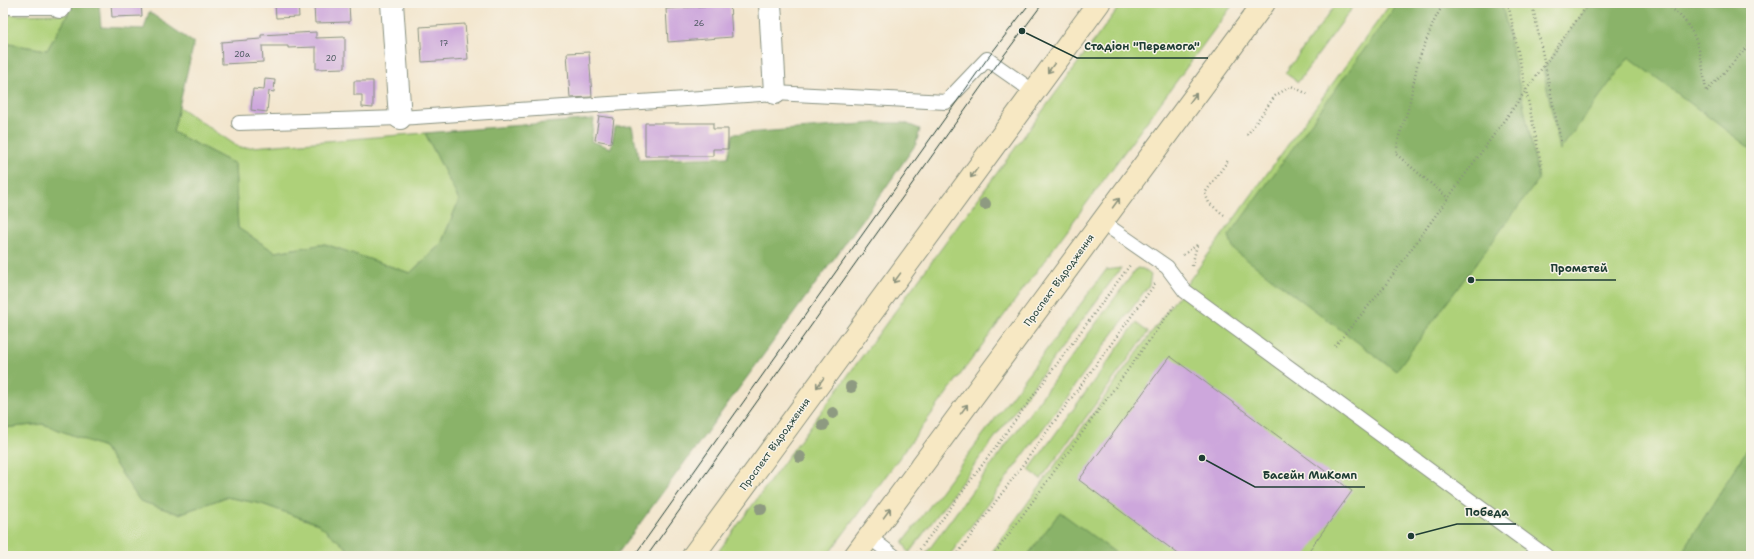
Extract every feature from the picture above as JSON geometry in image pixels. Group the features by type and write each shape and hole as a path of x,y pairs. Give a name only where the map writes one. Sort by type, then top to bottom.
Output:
{"main road":[{"name":"Проспект Відродження","path":"692,556 1099,3"},
{"name":"Проспект Відродження","path":"855,556 1264,3"}],"street":[{"path":"392,3 400,118"},
{"path":"770,3 775,93"}],"lane":[{"path":"3,7 60,5"},
{"path":"240,123 400,118 775,93 946,102 987,59 1034,92"},
{"path":"1102,222 1167,267 1185,291 1546,556"},
{"path":"869,537 894,556"}],"path":[{"path":"1444,3 1435,19 1418,61 1408,110 1399,136 1396,154 1448,198"},
{"path":"1508,3 1542,168"},
{"path":"1532,3 1561,142"},
{"path":"1334,346 1381,291 1589,3"},
{"path":"1664,3 1683,19 1691,28 1697,40 1706,91 1751,44"},
{"path":"1247,135 1275,96 1291,86 1310,95"},
{"path":"1224,215 1210,203 1205,193 1229,159"},
{"path":"956,556 1167,267 1197,245 1185,291 993,556"},
{"path":"915,556 1142,249"}],"green space":[{"path":"68,3 99,3 101,27 144,29 149,12 194,43 173,132 235,164 238,228 275,252 325,244 410,273 441,244 459,200 425,133 594,119 591,141 611,148 615,127 632,126 639,160 728,157 733,134 875,123 905,123 920,129 916,144 877,200 616,556 356,556 318,524 262,504 226,497 179,514 140,501 104,447 43,424 3,428 3,43 47,50 68,14"},
{"path":"1122,3 1234,3 827,556 715,556"},
{"path":"1337,3 1356,3 1298,82 1285,73"},
{"path":"1391,3 1751,3 1751,556 989,556"},
{"path":"1398,3 1502,3 1539,179 1396,371 1234,250 1229,236"},
{"path":"1590,3 1751,3 1751,149 1629,57 1560,150 1543,69"},
{"path":"68,14 47,50 3,43 3,15"},
{"path":"179,107 240,148 425,133 459,200 441,244 410,273 325,244 275,252 238,228 235,164 173,132"},
{"path":"1121,268 909,553 903,542 1106,270"},
{"path":"1137,268 1143,269 1151,275 1149,285 949,556 924,556"},
{"path":"1136,323 1148,332 1041,479 1029,470"},
{"path":"43,424 104,447 140,501 179,514 226,497 262,504 318,524 356,556 3,556 3,428"},
{"path":"1751,443 1751,556 1680,556"},
{"path":"1060,512 1120,556 1027,556"}],"building":[{"path":"111,3 141,3 142,16 112,17"},
{"path":"298,3 299,17 276,18 275,4"},
{"path":"308,3 349,3 350,22 315,23 314,6 308,6"},
{"path":"705,3 730,3 732,37 668,42 666,9 705,6"},
{"path":"465,24 468,59 422,62 420,27"},
{"path":"316,32 316,38 345,37 345,68 316,69 316,47 288,48 288,46 262,46 263,62 222,64 221,42 261,39 261,35"},
{"path":"589,52 592,97 570,98 567,53"},
{"path":"265,79 275,80 274,92 269,91 267,112 251,110 253,89 264,90"},
{"path":"354,81 373,81 373,108 362,107 362,95 354,95"},
{"path":"599,116 614,118 611,143 595,140"},
{"path":"645,123 713,123 713,129 728,129 728,149 713,149 713,156 645,156"},
{"path":"1170,356 1352,491 1305,556 1181,556 1079,480"}],"tram line":[{"path":"634,556 987,59 1030,3"},
{"path":"647,556 996,66 1043,3"}],"place":[{"name":"Стадіон \"Перемога\"","path":"1022,31"},
{"name":"Прометей","path":"1471,280"},
{"name":"Басейн МиКомп","path":"1202,458"},
{"name":"Победа","path":"1411,536"}]}
